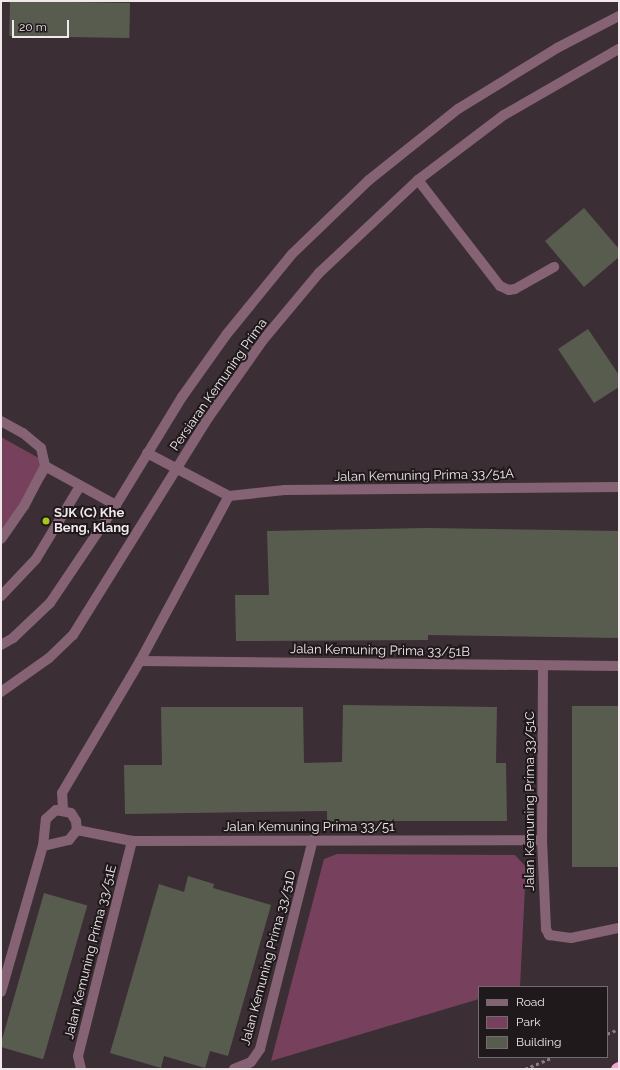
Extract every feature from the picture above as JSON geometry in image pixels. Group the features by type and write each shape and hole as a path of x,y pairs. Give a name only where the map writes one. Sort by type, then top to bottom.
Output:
{"street":[{"name":"Persiaran Kemuning Prima","path":"1,645 13,638 50,603 116,505 182,397 226,335 292,254 370,180 458,109 557,48 619,16"},
{"name":"Persiaran Kemuning Prima","path":"1,692 49,658 73,635 208,418 263,340 320,273 418,180 504,115 619,49"},
{"path":"418,180 431,199 494,279 505,288 515,288 554,267"},
{"path":"1,421 23,433 40,448 45,466 24,506 1,539"},
{"path":"63,810 62,793 140,661 229,496 147,453"},
{"path":"45,466 116,505"},
{"path":"1,596 36,559 80,486"},
{"name":"Jalan Kemuning Prima 33/51A","path":"229,496 285,490 619,487"},
{"name":"Jalan Kemuning Prima 33/51B","path":"140,661 619,666"},
{"name":"Jalan Kemuning Prima 33/51C","path":"543,666 542,840 544,915 546,929 550,935 571,938 619,928"},
{"path":"1,992 43,846 46,819 56,810 63,810 74,817 77,830 69,840 43,846"},
{"name":"Jalan Kemuning Prima 33/51","path":"77,830 132,841 542,840"},
{"name":"Jalan Kemuning Prima 33/51D","path":"234,1069 251,1062 258,1053 313,840"},
{"name":"Jalan Kemuning Prima 33/51E","path":"81,1069 78,1056 132,841"}],"path":[{"path":"608,1034 619,1029"},
{"path":"525,1069 551,1058"}],"green space":[{"path":"1,437 53,466 1,542"},
{"path":"337,854 515,855 526,867 520,986 478,986 478,999 271,1061 324,859"}],"building":[{"path":"10,1 130,3 129,38 9,36"},
{"path":"584,208 619,249 619,257 584,287 545,241"},
{"path":"588,329 619,375 619,387 594,403 558,349"},
{"path":"426,528 619,531 619,638 428,635 428,640 236,641 235,595 269,595 267,531"},
{"path":"343,705 497,707 496,763 506,763 507,821 327,821 327,811 125,814 124,765 162,765 161,707 303,707 304,763 342,762"},
{"path":"572,706 619,706 619,867 572,867"},
{"path":"188,876 214,884 213,888 271,905 228,1056 210,1051 205,1068 164,1056 161,1068 110,1053 159,884 184,892"},
{"path":"44,893 87,905 43,1059 1,1047 1,1043"}],"place":[{"name":"SJK (C) Khe Beng, Klang","path":"46,521"}]}
